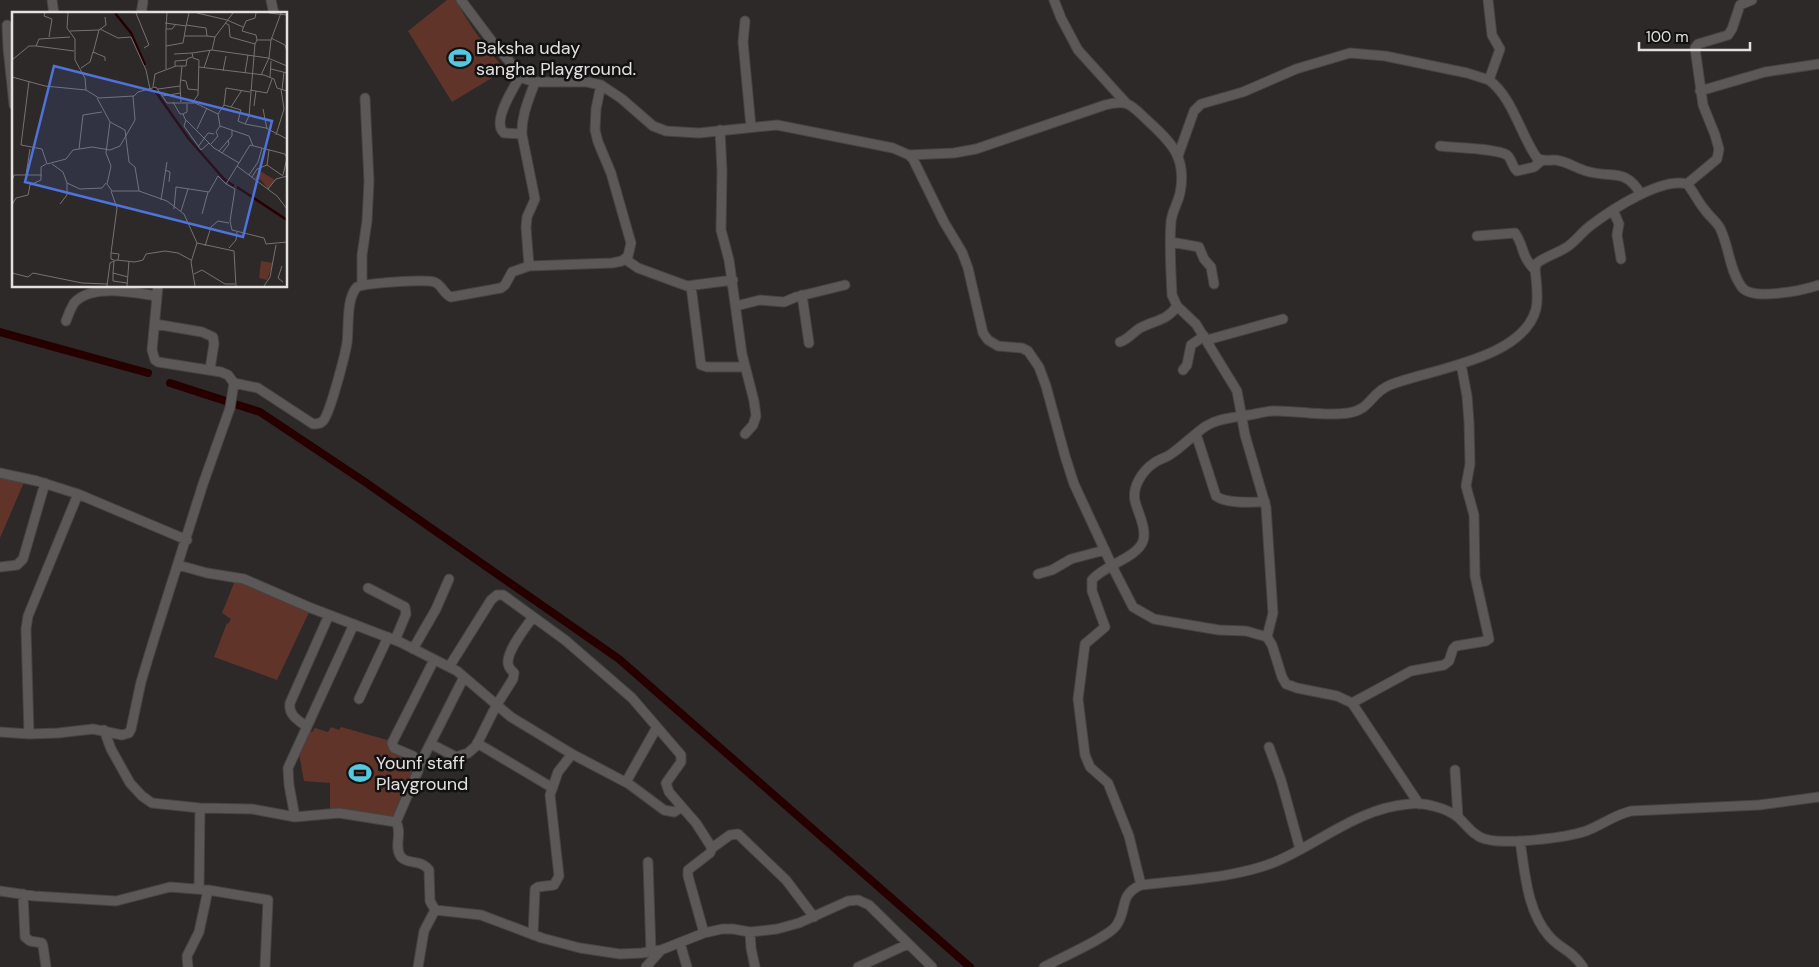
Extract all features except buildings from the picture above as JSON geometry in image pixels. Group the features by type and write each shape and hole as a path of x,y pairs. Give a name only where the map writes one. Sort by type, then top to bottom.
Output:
{"street":[{"path":"460,0 521,75 536,82 587,82 600,85 616,95 654,126 666,131 688,134 751,127 785,126 893,148 909,154 965,151 1105,105 1121,102 1132,106 1172,145 1182,169 1180,194 1172,221 1172,295 1178,306 1196,324 1237,391 1248,449 1265,502 1273,613 1266,637"},
{"path":"1054,0 1073,43 1090,65 1126,103"},
{"path":"1488,0 1492,35 1500,49 1489,80"},
{"path":"1141,885 1129,836 1108,783 1090,766 1085,756 1078,699 1085,644 1105,627 1092,591 1092,580 1111,564 1134,552 1143,539 1143,529 1134,494 1136,485 1151,465 1170,454 1207,425 1217,421 1272,411 1328,414 1350,413 1364,408 1377,393 1392,385 1461,364 1501,347 1516,338 1526,328 1536,309 1535,270 1537,263 1567,247 1588,228 1613,210 1641,194 1662,185 1688,184 1717,159 1718,143 1705,113 1700,92 1696,46 1728,35 1740,5 1752,0"},
{"path":"141,12 143,2"},
{"path":"745,21 743,42 751,127"},
{"path":"7,24 12,86"},
{"path":"1178,156 1194,111 1201,104 1243,92 1296,69 1350,53 1385,56 1467,73 1489,80 1497,86 1505,98 1537,158 1541,160 1558,160 1592,173 1620,175 1635,184 1641,194"},
{"path":"1700,92 1765,72 1819,64"},
{"path":"521,75 505,104 500,127 504,133 522,134"},
{"path":"529,266 526,227 527,217 535,199 522,134 526,107 536,82"},
{"path":"234,386 258,388 313,424 318,424 326,416 346,345 351,296 357,286 435,282 446,295 451,297 501,288 505,285 512,272 529,266 588,265 612,263 625,259 631,243 611,173 595,130 600,85"},
{"path":"362,285 362,255 367,221 369,181 365,98"},
{"path":"720,130 722,171 721,230 733,280 744,367 754,401 756,416 753,426 745,434"},
{"path":"1440,146 1503,153 1510,158 1514,169 1517,171 1534,167 1541,160"},
{"path":"909,154 966,261 984,333 993,344 1022,348 1028,351 1039,367 1074,484 1129,601 1147,617 1170,623 1219,630 1246,631 1266,637 1272,645 1286,684 1337,696 1352,703 1419,804"},
{"path":"1688,184 1697,200 1720,229 1742,289 1750,292 1779,293 1798,292 1819,285"},
{"path":"1613,210 1619,224 1617,236 1621,259"},
{"path":"1477,236 1515,233 1526,260 1535,270"},
{"path":"1171,242 1199,247 1204,259 1211,267 1214,284"},
{"path":"625,259 638,268 691,286 733,280"},
{"path":"736,306 760,300 784,302 802,295 845,285"},
{"path":"691,286 701,365 707,367 744,367"},
{"path":"0,732 29,734 93,729 122,734 129,733 151,647 203,484 230,408 234,386 228,375 210,369 155,360 152,350 157,291 100,291 87,293 73,305 66,321"},
{"path":"802,295 809,343"},
{"path":"1120,342 1128,339 1138,329 1170,315 1178,306"},
{"path":"1183,370 1188,362 1191,345 1205,338 1283,319"},
{"path":"155,324 202,332 213,337 214,344 210,369"},
{"path":"1352,703 1411,671 1444,665 1449,661 1456,646 1489,639 1475,576 1474,515 1466,486 1470,464 1467,396 1461,364"},
{"path":"1196,434 1214,489 1219,498 1228,501 1265,502"},
{"path":"0,473 45,483 78,494 186,540"},
{"path":"0,567 17,565 23,559 45,483"},
{"path":"29,734 26,629 28,616 78,494"},
{"path":"1038,574 1052,570 1071,559 1105,550"},
{"path":"178,566 244,579 329,615 391,638 449,666 511,717 572,754 626,782 664,810 674,812 682,807"},
{"path":"413,649 436,609 449,580"},
{"path":"360,699 391,638 406,614 405,607 368,588"},
{"path":"449,666 491,600 497,595 503,595 565,640 632,698 681,755 681,762 666,783 669,792 696,823 712,848"},
{"path":"307,727 293,716 289,708 329,615"},
{"path":"431,744 456,757 468,753 477,743 496,706 515,676 508,664 512,650 533,616"},
{"path":"295,817 288,768 354,624"},
{"path":"419,766 417,760 394,748 392,743 434,660"},
{"path":"435,910 430,902 429,870 422,863 405,860 402,857 398,847 400,831 396,822 419,766 464,677"},
{"path":"626,782 658,728"},
{"path":"104,730 117,762 130,783 142,796 152,803 200,808 252,810 295,817 339,813 396,822"},
{"path":"477,743 551,787"},
{"path":"1269,747 1281,780 1300,849"},
{"path":"533,935 535,889 554,884 559,876 550,802 551,787 558,772 572,754"},
{"path":"1455,770 1458,817"},
{"path":"1044,967 1112,930 1120,918 1127,894 1132,889 1141,885 1256,869 1276,862 1366,814 1404,804 1419,804 1440,809 1458,817 1476,835 1483,839 1520,841 1584,831 1615,816 1631,811 1759,805 1819,797"},
{"path":"188,967 188,956 199,932 204,889 200,808"},
{"path":"704,934 688,870 710,853 712,848 733,833 738,834 786,880 814,917"},
{"path":"1520,841 1529,894 1537,917 1548,936 1573,953 1582,967"},
{"path":"648,862 651,952"},
{"path":"0,891 116,901 170,888 204,889 268,900 265,967"},
{"path":"23,894 25,937 30,941 42,943 46,967"},
{"path":"435,910 480,915 533,935 580,948 620,954 661,950 704,934 733,929 750,932 777,929 799,923 848,901 858,900 869,905 932,967"},
{"path":"418,967 424,931 435,910"},
{"path":"750,932 755,967"},
{"path":"680,943 688,967"},
{"path":"858,967 908,944"},
{"path":"646,967 661,950"}],"shaded area":[{"name":"Baksha uday sangha Playground.","path":"447,0 456,0 472,28 505,70 452,102 408,31"},
{"path":"0,473 25,480 0,538"},
{"path":"236,578 311,608 277,680 214,657 227,623 231,619 222,613"},
{"name":"Younf staff Playground","path":"331,727 339,730 341,727 391,741 392,749 398,755 419,767 396,821 330,814 330,783 304,781 299,754 307,730 312,732 315,728 328,732"}],"waterway":[{"path":"0,332 148,373"},
{"path":"170,383 260,412 365,482 619,659 970,967"}],"place":[{"name":"Baksha uday sangha Playground.","path":"460,58"},
{"name":"Younf staff Playground","path":"360,773"}]}
